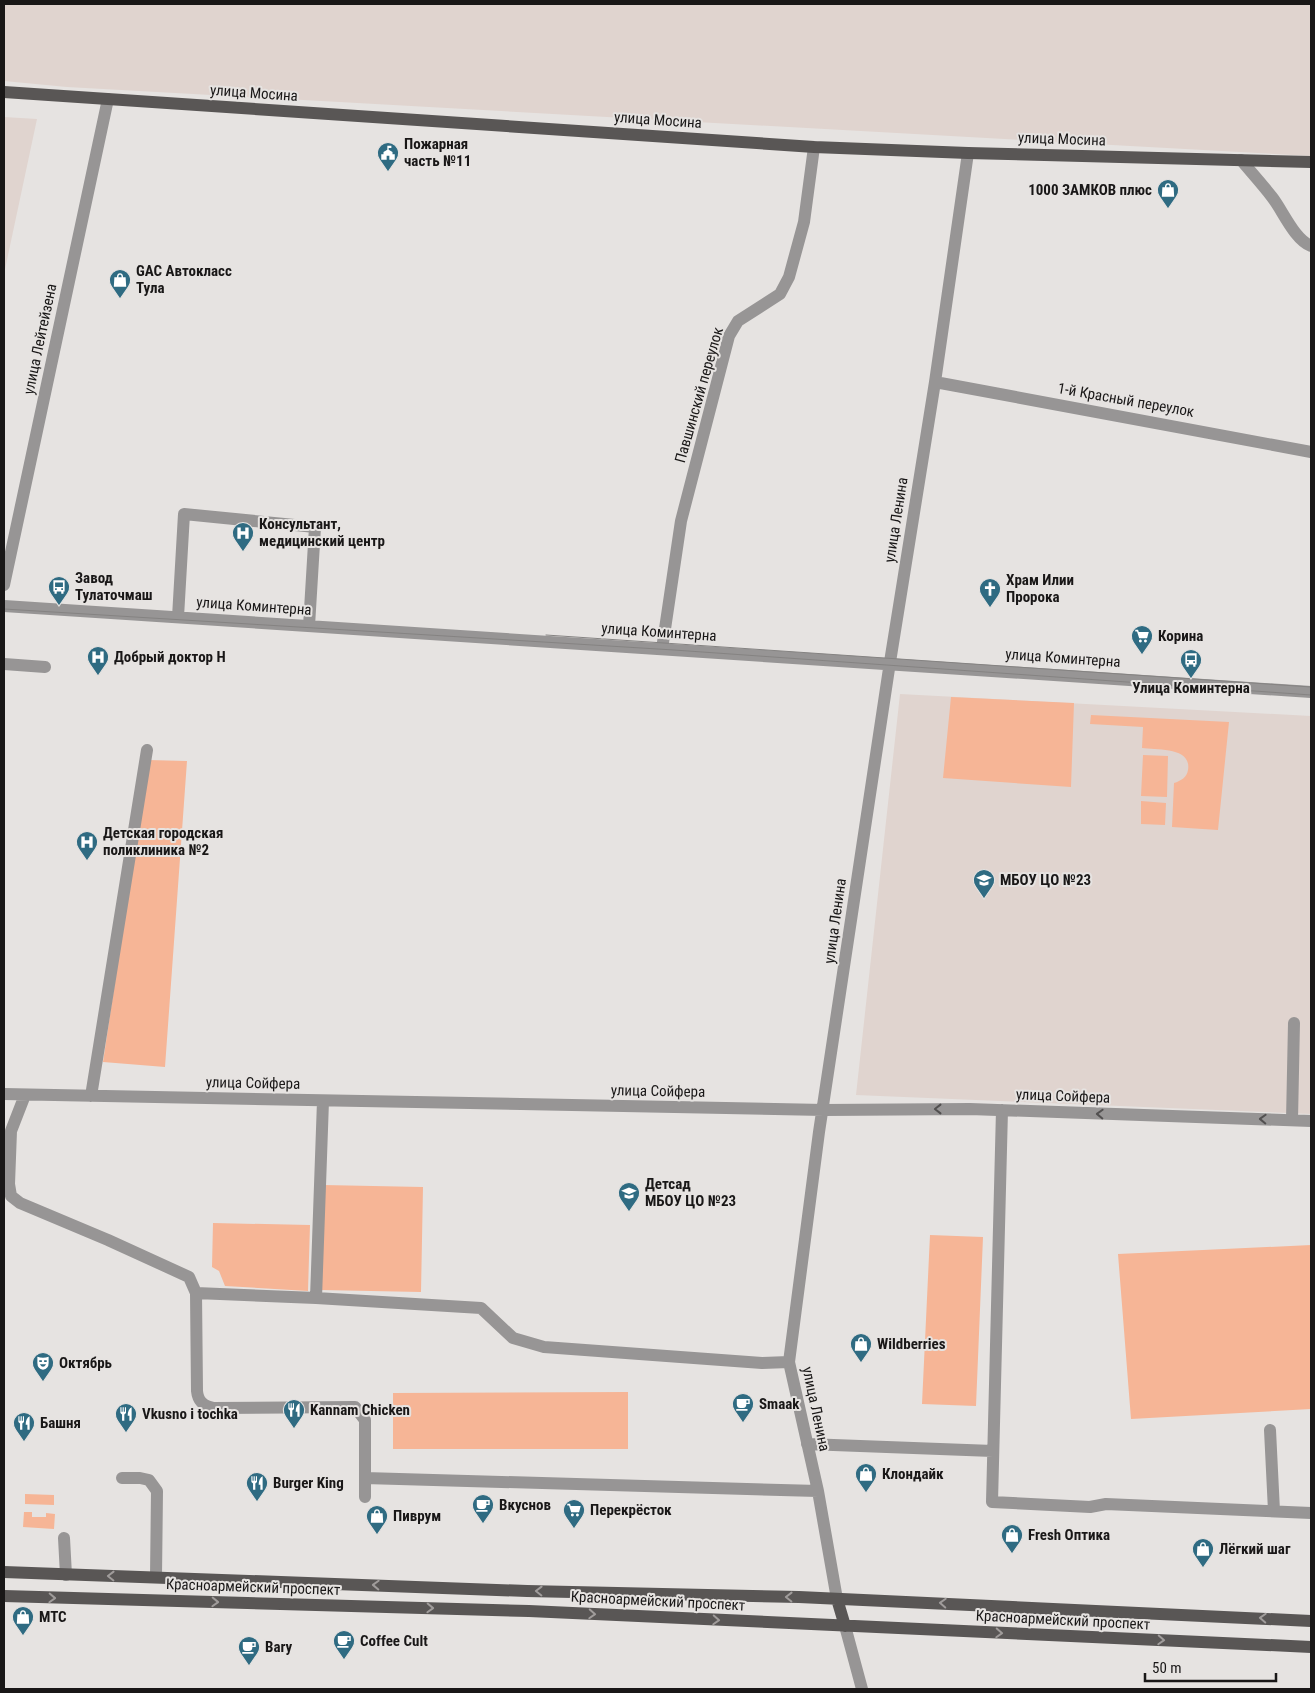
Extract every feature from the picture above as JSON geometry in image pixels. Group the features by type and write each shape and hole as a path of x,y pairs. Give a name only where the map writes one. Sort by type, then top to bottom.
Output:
{"main road":[{"name":"улица Мосина","path":"4,92 814,147 1311,162"},
{"name":"Красноармейский проспект","path":"4,1572 66,1576 527,1591 837,1599 1311,1620"},
{"name":"Красноармейский проспект","path":"4,1596 529,1611 1311,1647"},
{"name":"улица Ленина","path":"837,1599 846,1626"}],"street":[{"name":"улица Лейтейзена","path":"4,585 108,99"},
{"name":"Павшинский переулок","path":"662,649 681,521 729,336 738,321 780,294 789,277 804,222 814,147"},
{"name":"улица Ленина","path":"837,1599 818,1491 789,1362 818,1143 890,662 935,382 968,153"},
{"path":"1241,160 1273,198 1288,223 1311,246"},
{"name":"1-й Красный переулок","path":"935,382 1311,452"},
{"path":"178,617 184,514 315,527 310,626"},
{"name":"улица Коминтерна","path":"4,606 890,662 1311,692"},
{"path":"4,664 44,668"},
{"path":"91,1096 146,750"},
{"path":"1292,1120 1294,1023"},
{"name":"улица Сойфера","path":"4,1094 824,1110 1002,1110 1311,1121"},
{"path":"24,1095 11,1131 9,1188 11,1196 15,1201 189,1277 196,1293 197,1391 203,1405 213,1408 355,1406 366,1420 365,1497"},
{"path":"316,1298 323,1100"},
{"path":"1002,1110 992,1502 1090,1507 1106,1504 1311,1513"},
{"path":"196,1293 481,1308 513,1338 544,1346 762,1363 789,1362"},
{"path":"1270,1430 1274,1511"},
{"path":"807,1444 993,1451"},
{"path":"122,1478 148,1480 158,1491 156,1578"},
{"path":"365,1478 818,1491"},
{"path":"64,1538 66,1576"},
{"name":"улица Ленина","path":"846,1626 862,1689"}],"shaded area":[{"path":"4,4 1311,4 1311,156 67,87 4,81"},
{"path":"4,117 37,119 4,274"},
{"path":"900,694 1311,716 1311,1114 856,1095"},
{"path":"951,697 1074,703 1071,787 943,778"},
{"path":"1091,715 1229,722 1218,830 1172,827 1174,783 1186,775 1188,763 1185,757 1172,751 1142,748 1143,727 1090,724"},
{"path":"1143,755 1168,756 1167,797 1141,796"},
{"path":"148,760 187,761 165,1067 103,1062"},
{"path":"1141,801 1166,803 1165,825 1141,824"},
{"path":"323,1185 423,1187 421,1292 321,1290"},
{"path":"213,1223 310,1225 308,1291 225,1286 219,1271 212,1267"},
{"path":"930,1235 983,1237 976,1406 922,1404"},
{"path":"1311,1245 1311,1409 1131,1419 1118,1254"},
{"path":"628,1392 628,1449 393,1449 393,1393"},
{"path":"25,1494 54,1495 54,1505 25,1504"},
{"path":"24,1512 32,1512 32,1517 46,1517 46,1513 55,1514 54,1529 23,1527"}],"tram line":[{"path":"4,609 674,650 1311,695"},
{"path":"546,635 1311,687"}],"place":[{"name":"Пожарная часть №11","path":"388,172"},
{"name":"1000 ЗАМКОВ плюс","path":"1168,209"},
{"name":"GAC Автокласс Тула","path":"120,299"},
{"name":"Консультант, медицинский центр","path":"243,552"},
{"name":"Завод Тулаточмаш","path":"59,606"},
{"name":"Храм Илии Пророка","path":"990,608"},
{"name":"Корина","path":"1142,655"},
{"name":"Добрый доктор Н","path":"98,676"},
{"name":"Улица Коминтерна","path":"1191,679"},
{"name":"Детская городская поликлиника №2","path":"87,861"},
{"name":"МБОУ ЦО №23","path":"984,899"},
{"name":"Детсад МБОУ ЦО №23","path":"629,1212"},
{"name":"Wildberries","path":"861,1363"},
{"name":"Октябрь","path":"43,1382"},
{"name":"Smaak","path":"743,1423"},
{"name":"Kannam Chicken","path":"294,1429"},
{"name":"Vkusno i tochka","path":"126,1433"},
{"name":"Башня","path":"24,1442"},
{"name":"Клондайк","path":"866,1493"},
{"name":"Burger King","path":"257,1502"},
{"name":"Вкуснов","path":"483,1524"},
{"name":"Перекрёсток","path":"574,1529"},
{"name":"Пиврум","path":"377,1535"},
{"name":"Fresh Оптика","path":"1012,1554"},
{"name":"Лёгкий шаг","path":"1203,1568"},
{"name":"МТС","path":"23,1636"},
{"name":"Coffee Cult","path":"344,1660"},
{"name":"Bary","path":"249,1666"}]}
